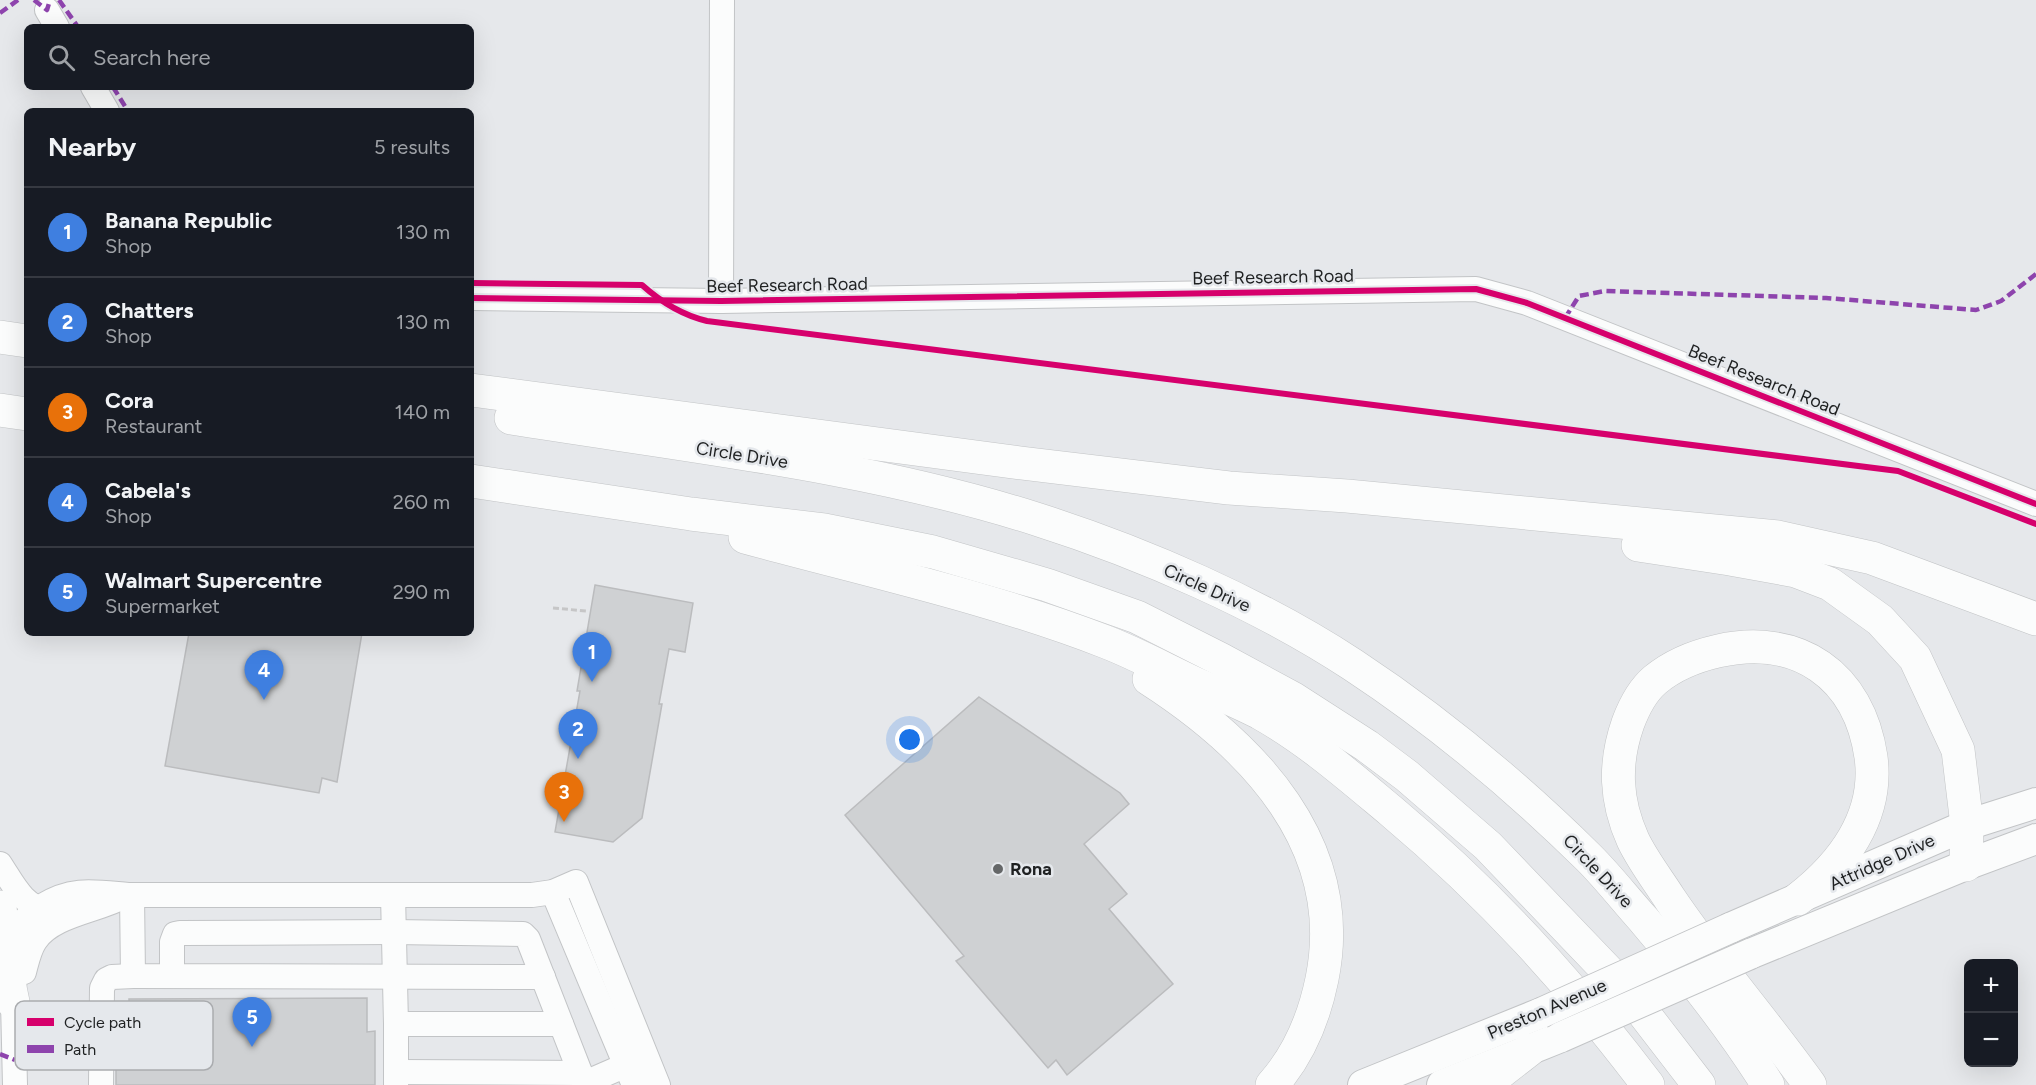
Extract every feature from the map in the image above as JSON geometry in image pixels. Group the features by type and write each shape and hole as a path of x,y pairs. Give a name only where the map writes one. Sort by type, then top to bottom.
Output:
{"highway":[{"path":"0,337 24,341"},
{"path":"474,390 1021,463 1229,488 1404,501 1778,537 1872,558 2036,619"},
{"path":"0,410 24,414"},
{"name":"Circle Drive","path":"474,411 874,477 1044,522 1103,542 1232,596 1352,664 1491,766 1591,861 1657,936 1726,1023 1768,1085"},
{"path":"474,481 691,514 824,530 933,552 996,568 1137,617 1294,699 1367,746 1407,776 1488,846 1625,989 1699,1085"},
{"path":"1229,488 1364,512 1648,546 1731,559 1796,571 1830,584 1880,620 1915,658 1958,750 1967,825 1966,865"},
{"path":"691,514 722,530 1014,610 1108,643 1260,713 1307,743 1346,773 1433,846 1493,903 1589,1009 1648,1085"},
{"path":"1014,610 1144,676 1188,706 1255,767 1295,819 1311,852 1322,887 1327,949 1321,986 1312,1019 1296,1051 1272,1085"},
{"path":"1798,899 1820,882 1847,851 1867,807 1872,764 1869,742 1861,721 1849,696 1832,675 1816,663 1777,648 1756,646 1732,648 1692,658 1672,668 1654,681 1639,699 1620,746 1617,770 1620,792 1633,840 1693,933 1810,1085"},
{"path":"0,907 7,973 13,1002"},
{"path":"1484,1085 1529,1050"}],"main road":[{"name":"Attridge Drive","path":"1730,928 1967,825 2036,803"},
{"name":"Attridge Drive","path":"1749,954 1966,865 2036,839"},
{"name":"Preston Avenue","path":"1363,1085 1541,1013 1730,928"},
{"name":"Preston Avenue","path":"1442,1085 1561,1037 1749,954"}],"street":[{"path":"721,301 722,0"},
{"path":"95,90 105,108"},
{"name":"Beef Research Road","path":"474,298 721,301 1476,289 1527,303 2036,504"},
{"path":"0,864 20,896 38,908 59,915 73,916"},
{"path":"15,1085 13,1002 18,933 26,917 59,896 69,893 532,895 553,892 576,882 635,1069"},
{"path":"553,892 635,1069 658,1085"},
{"path":"13,1002 36,939 45,931 73,916 130,895"},
{"path":"130,895 133,976"},
{"path":"393,895 397,1079 584,1080 635,1069"},
{"path":"172,976 172,942 176,934 394,932 523,934 528,939 584,1080"},
{"path":"102,1001 102,988 106,980 112,977 395,975 543,978"},
{"path":"396,1024 561,1024"},
{"path":"101,1070 101,1085"}],"path":[{"path":"554,608 586,611"}],"building":[{"path":"595,585 693,603 685,652 669,649 642,818 613,842 555,832 580,691 577,691"},
{"path":"188,636 361,636 337,782 322,778 319,793 165,766"},
{"name":"Rona","path":"979,697 1120,793 1129,804 1084,844 1127,894 1109,909 1173,984 1067,1075 1056,1060 1048,1068 956,961 964,956 845,815"},
{"path":"367,998 367,1032 375,1031 375,1085 116,1085 116,1070 213,1070 213,1001 129,1001 129,999"}],"marked path":[{"path":"0,13 18,0"},
{"path":"34,0 47,10 50,0"},
{"path":"59,0 76,24"},
{"path":"115,90 126,108"},
{"path":"1565,318 1579,296 1605,291 1826,298 1976,310 2001,301 2036,274"},
{"path":"0,1054 15,1060"}],"cycle path":[{"path":"474,283 642,285 672,307 707,321 1898,471 2036,524"},
{"path":"474,298 721,301 1476,289 1527,303 2036,504"}],"place":[{"name":"Banana Republic","path":"592,682"},
{"name":"Cabela's","path":"264,700"},
{"name":"Chatters","path":"578,759"},
{"name":"Cora","path":"564,822"},
{"name":"Rona","path":"998,869"},
{"name":"Walmart Supercentre","path":"252,1047"}]}
